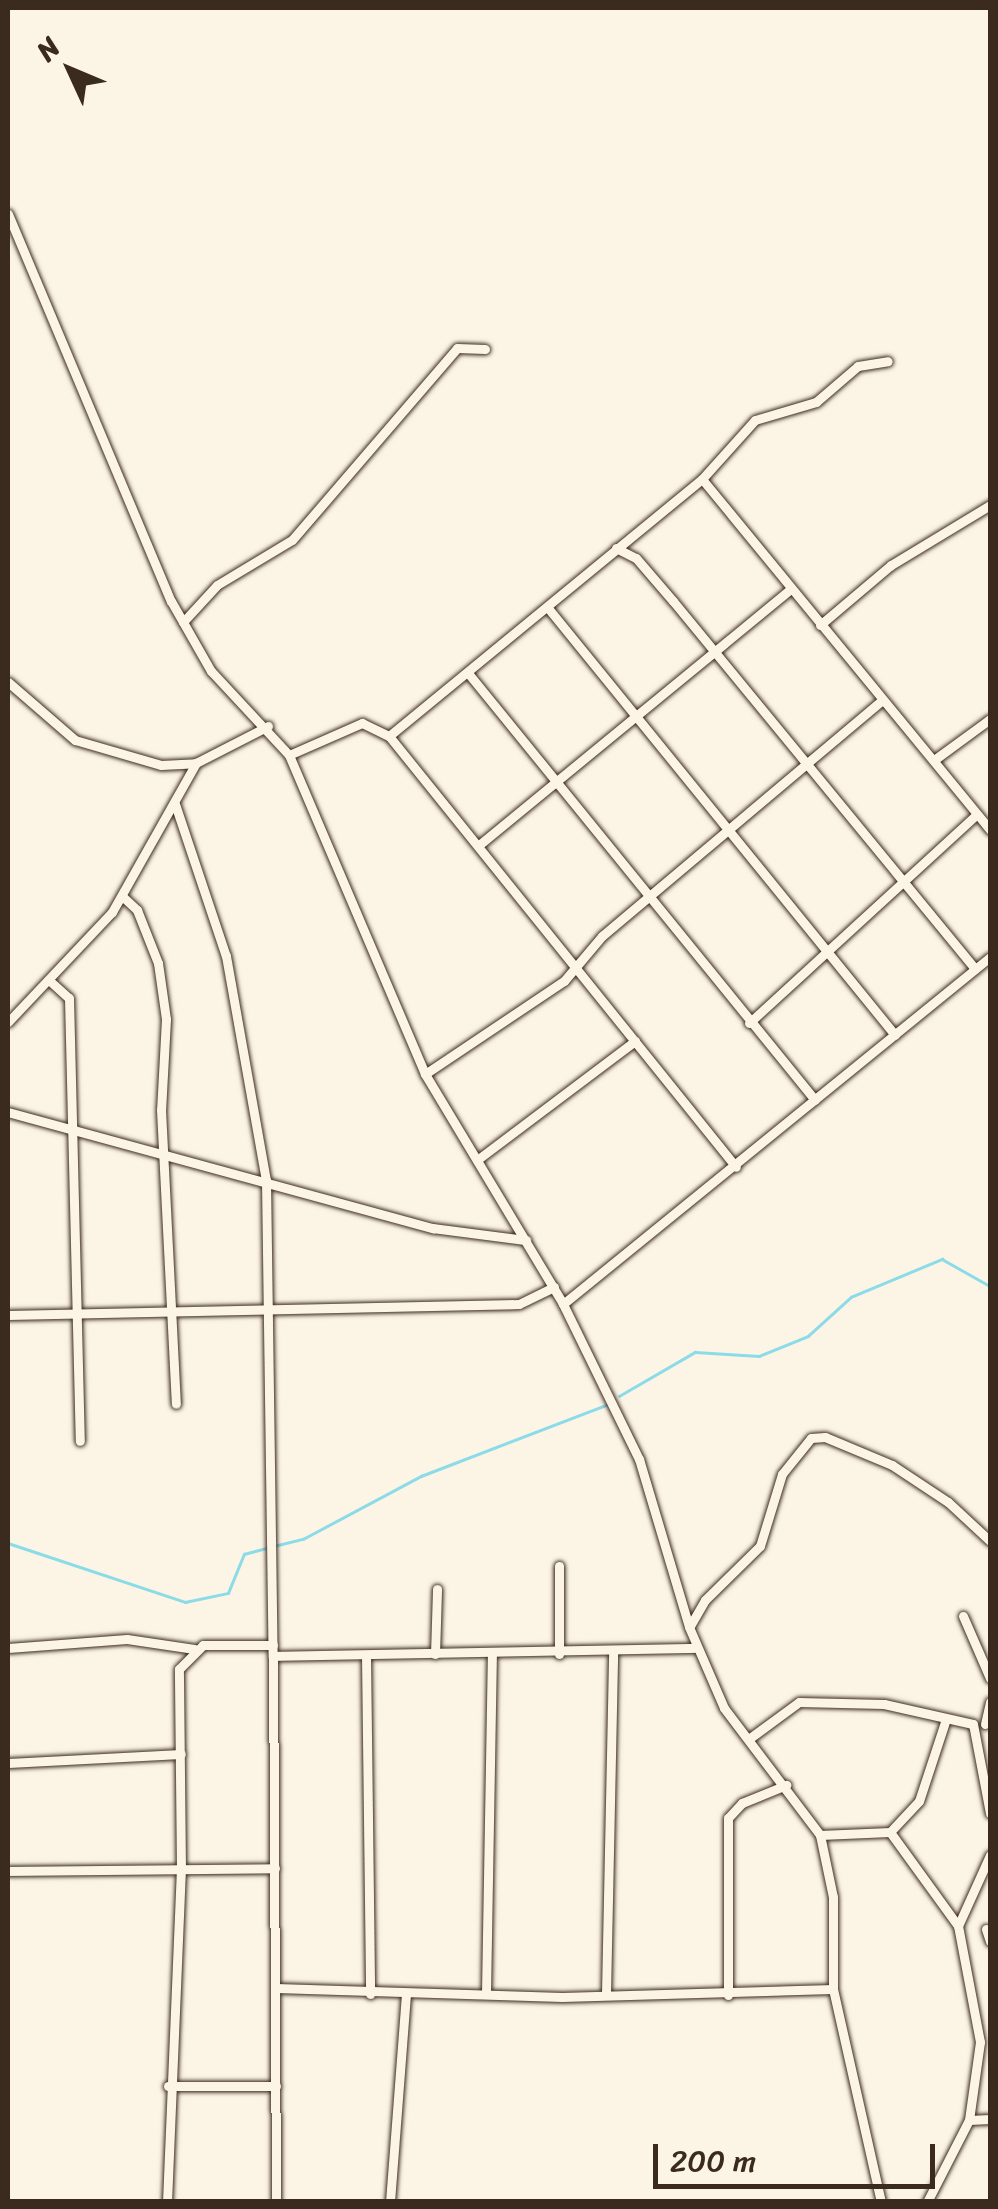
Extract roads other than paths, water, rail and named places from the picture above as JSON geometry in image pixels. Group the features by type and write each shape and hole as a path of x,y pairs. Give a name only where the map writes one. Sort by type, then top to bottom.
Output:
{"street":[{"path":"8,214 183,622 210,671 268,726 290,755 425,1074 563,1304 639,1460 689,1627 724,1708 786,1785 820,1836 833,1897 833,1989 881,2202"},
{"path":"183,622 217,585 292,540 456,348 485,349"},
{"path":"388,736 702,478 755,420 816,402 858,366 888,361"},
{"path":"702,478 990,830"},
{"path":"820,625 891,565 990,505"},
{"path":"616,548 636,558 975,969"},
{"path":"479,845 791,589"},
{"path":"548,608 895,1034"},
{"path":"468,673 650,894 749,1023 816,1100"},
{"path":"8,682 74,740 161,764 196,763 268,726"},
{"path":"425,1074 536,1003 650,894 882,700"},
{"path":"934,760 990,719"},
{"path":"290,755 362,723 388,736 736,1167"},
{"path":"8,1022 51,982 122,896 128,873 175,804 196,763"},
{"path":"175,804 226,956 266,1180 276,2202"},
{"path":"749,1023 824,948 977,814"},
{"path":"122,896 137,910 158,963 176,1404"},
{"path":"563,1304 990,957"},
{"path":"51,982 69,998 80,1441"},
{"path":"477,1160 635,1041"},
{"path":"8,1112 433,1228 526,1240"},
{"path":"8,1315 518,1304 554,1288"},
{"path":"689,1627 705,1600 760,1546 782,1474 812,1438 826,1437 892,1465 948,1502 990,1541"},
{"path":"558,1566 559,1654"},
{"path":"434,1654 437,1589"},
{"path":"963,1616 990,1678"},
{"path":"8,1648 128,1639 194,1649 366,1655 559,1654 697,1648"},
{"path":"167,2202 168,2086 182,1870 179,1669 194,1649"},
{"path":"606,1994 612,1652"},
{"path":"366,1655 370,1994"},
{"path":"486,1994 492,1655"},
{"path":"750,1738 800,1702 884,1704 946,1722 973,1724 988,1724 990,1702"},
{"path":"820,1836 890,1832 918,1802 946,1722"},
{"path":"973,1724 990,1813"},
{"path":"8,1762 181,1754"},
{"path":"728,1994 728,1818 742,1803 786,1785"},
{"path":"890,1832 958,1926 980,2042 969,2120 927,2202"},
{"path":"958,1926 990,1855"},
{"path":"8,1870 275,1868"},
{"path":"986,1929 990,1940"},
{"path":"276,1988 370,1994 728,1994 833,1989"},
{"path":"390,2202 406,1994"},
{"path":"168,2086 276,2086"},
{"path":"969,2120 990,2119"}],"waterway":[{"path":"619,1396 695,1352 759,1356 808,1336 851,1297 942,1259 990,1286"},
{"path":"274,1546 303,1539 421,1476 606,1405"},
{"path":"8,1543 185,1602 228,1593 244,1554 267,1548"}]}
